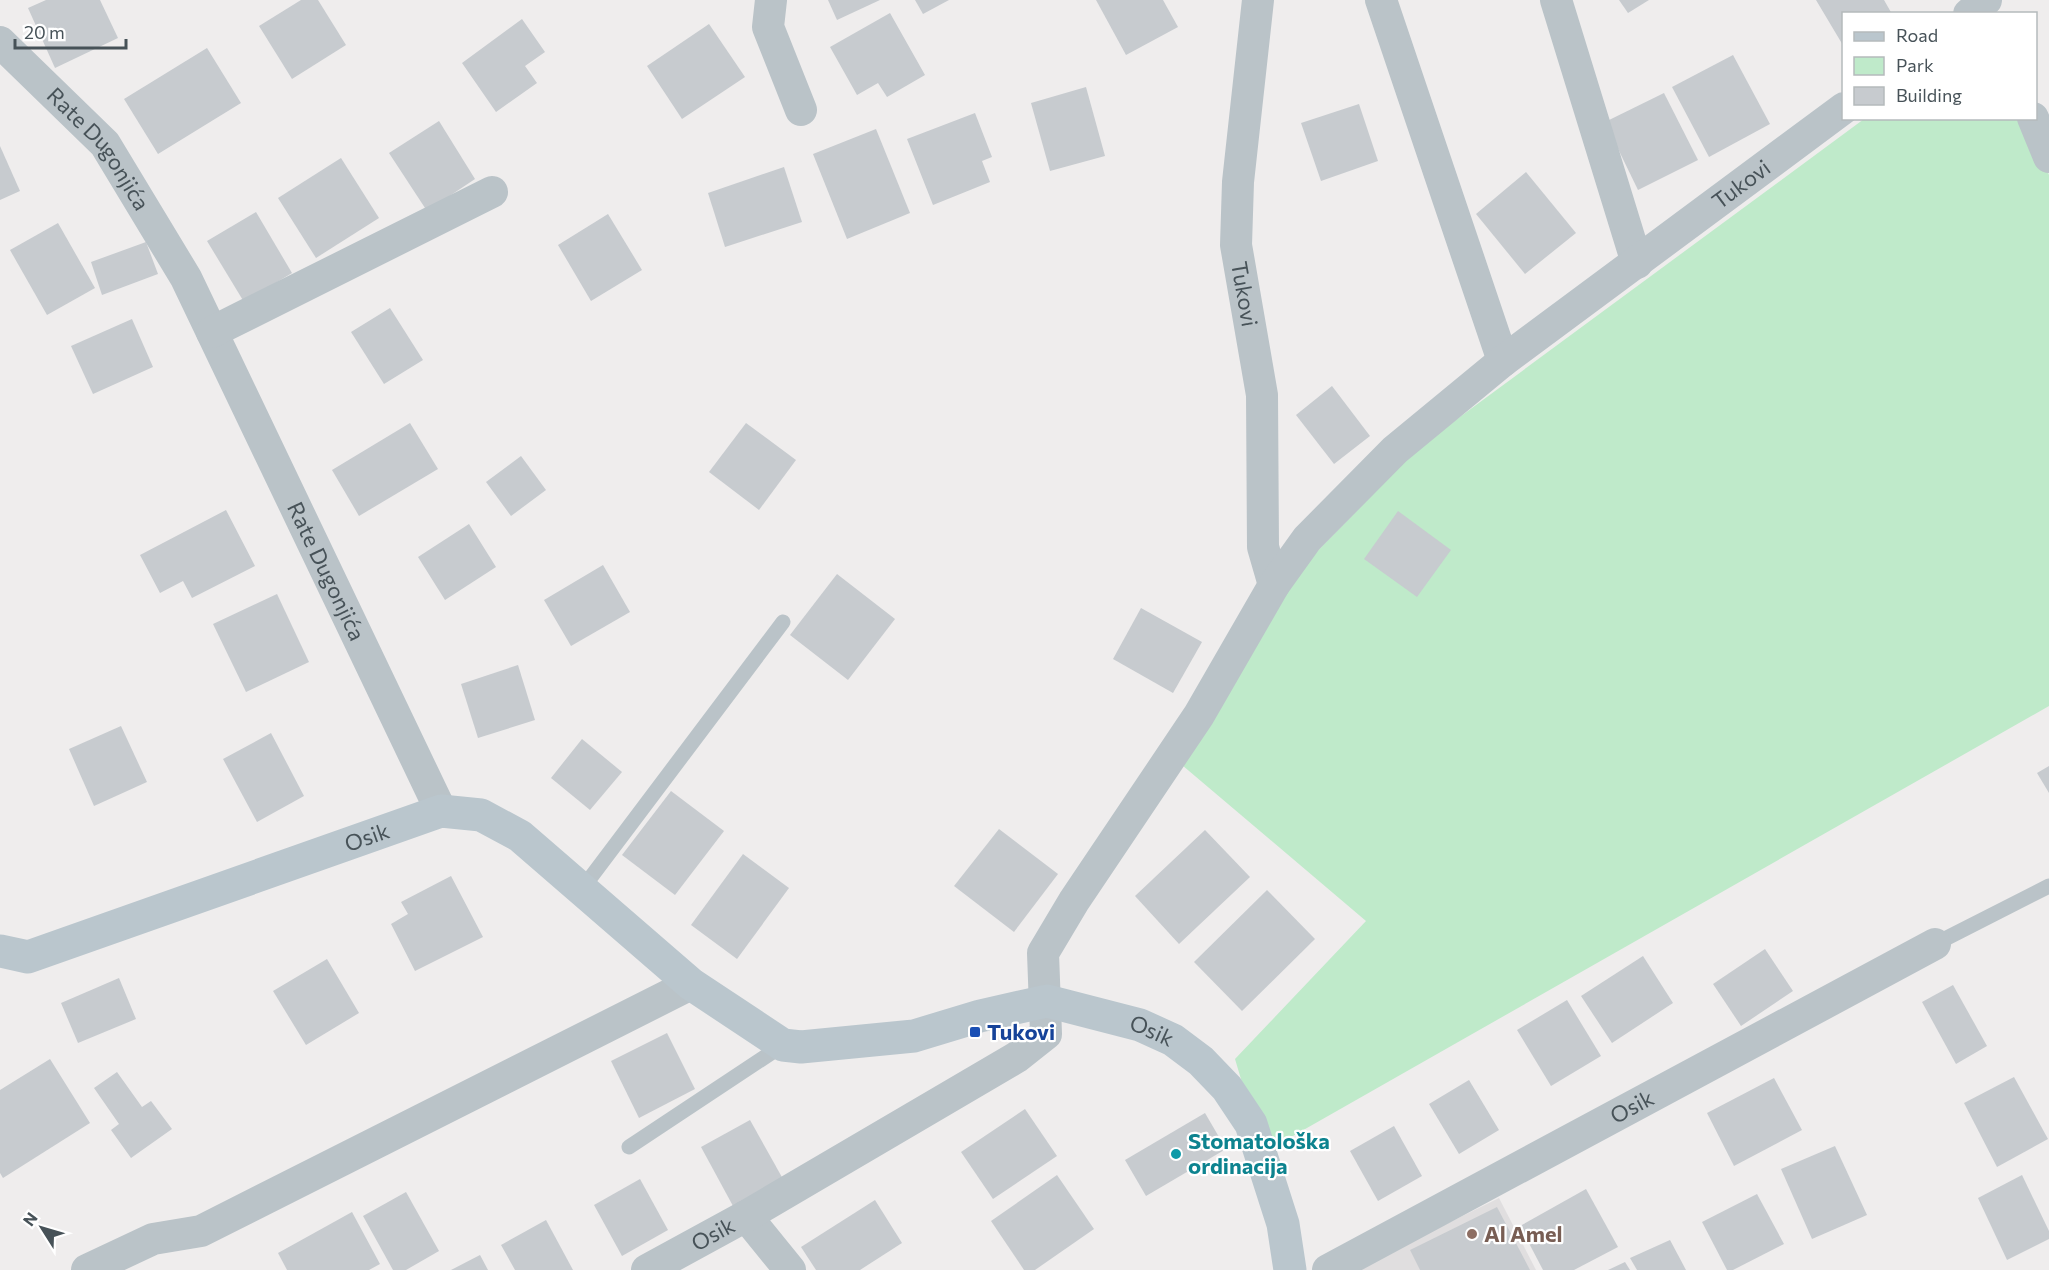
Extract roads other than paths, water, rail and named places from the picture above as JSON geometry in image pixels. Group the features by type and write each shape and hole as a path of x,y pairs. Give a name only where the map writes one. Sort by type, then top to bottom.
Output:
{"main road":[{"name":"Osik","path":"0,951 28,957 441,811 481,815 520,836 692,984 783,1045 801,1047 914,1036 980,1016 1047,1001 1140,1025 1173,1040 1201,1061 1227,1088 1251,1124 1283,1224 1290,1270"}],"street":[{"path":"771,0 768,27 801,110"},
{"name":"Tukovi","path":"1258,0 1238,182 1236,244 1262,395 1263,547 1274,585"},
{"path":"1381,0 1503,362"},
{"path":"1556,0 1637,263"},
{"name":"Rate Dugonjića","path":"0,42 105,144 186,278 441,811"},
{"name":"Tukovi","path":"1047,1001 1043,977 1043,953 1074,901 1199,716 1274,585 1307,539 1395,450 1503,362 1842,109"},
{"path":"2034,120 2049,157"},
{"path":"212,332 492,192"},
{"name":"Osik","path":"1328,1270 1935,944"},
{"path":"87,1270 153,1239 201,1231 692,984"},
{"name":"Osik","path":"647,1270 746,1216 1017,1057 1046,1034 1047,1001"},
{"name":"Osik","path":"746,1216 790,1270"}],"lane":[{"path":"582,889 783,622"},
{"path":"1935,944 2049,886"},
{"path":"629,1147 783,1045"}],"place":[{"name":"Tukovi","path":"975,1032"},
{"name":"Stomatološka ordinacija","path":"1176,1154"},
{"name":"Al Amel","path":"1472,1234"}]}
